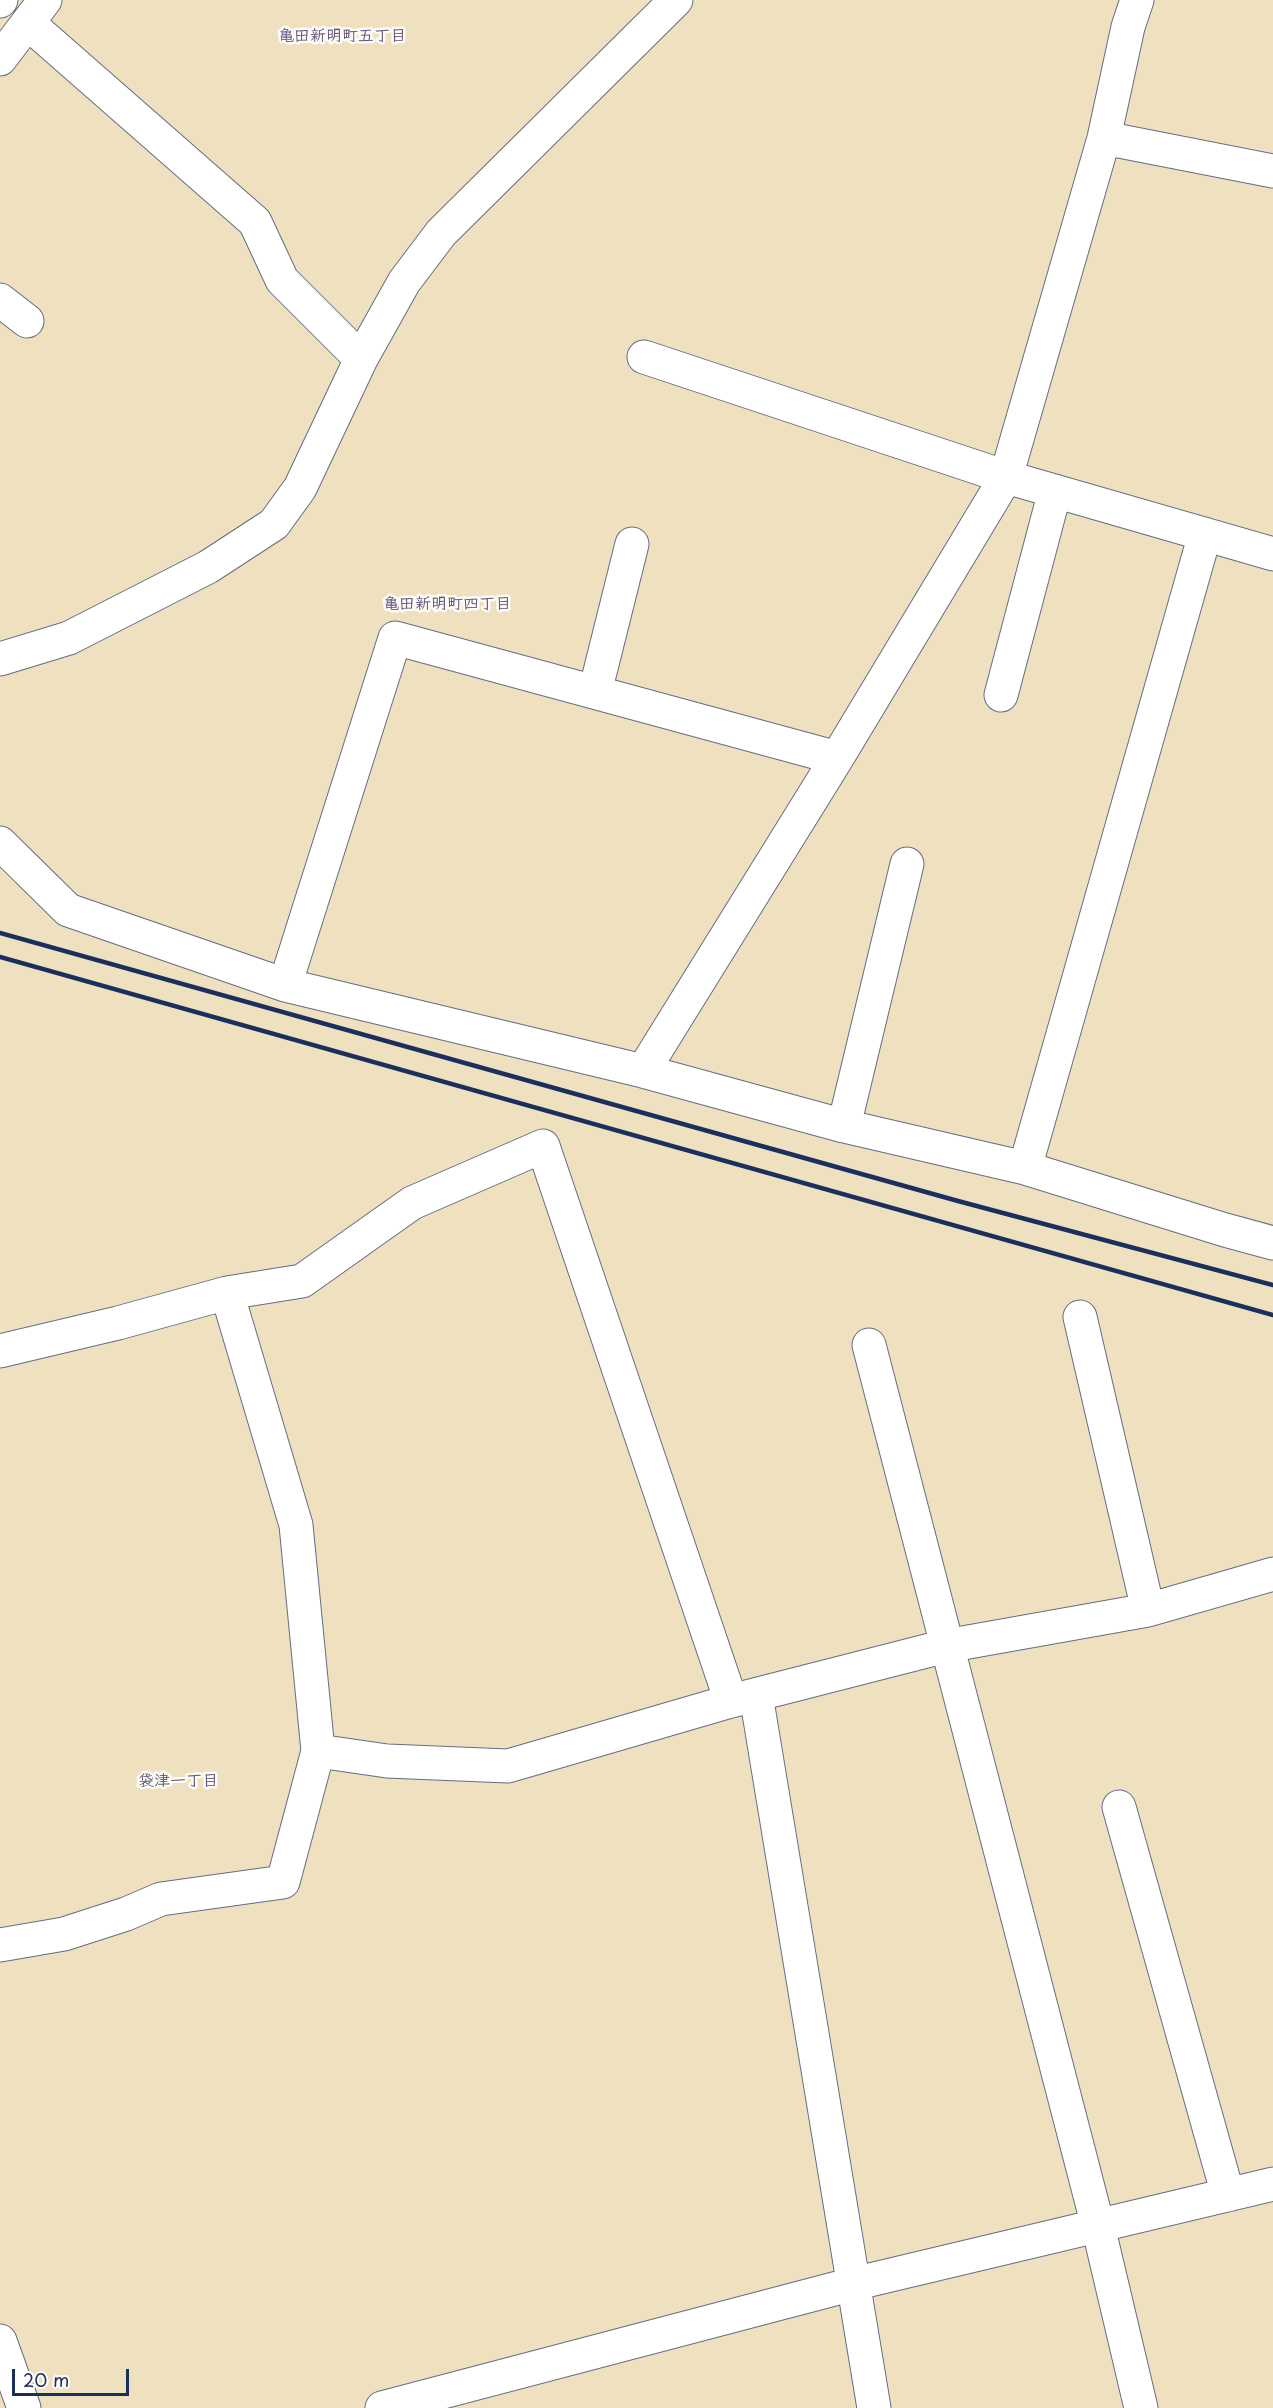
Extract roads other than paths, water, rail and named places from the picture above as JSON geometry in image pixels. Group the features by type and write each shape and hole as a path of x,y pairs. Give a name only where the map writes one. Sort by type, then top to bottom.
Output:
{"street":[{"path":"0,659 69,638 208,567 274,524 300,488 361,359 404,282 441,233 676,0"},
{"path":"643,1071 837,758 1006,477 1104,138 1128,27 1137,0"},
{"path":"0,59 36,11 255,222 282,280 361,359"},
{"path":"1104,138 1273,171"},
{"path":"0,300 27,321"},
{"path":"644,357 1006,477 1273,554"},
{"path":"1001,695 1055,491"},
{"path":"1024,1168 1205,534"},
{"path":"595,692 632,544"},
{"path":"285,985 395,638 837,758"},
{"path":"0,843 68,910 285,985 643,1071 844,1126 1024,1168 1273,1243"},
{"path":"844,1126 907,864"},
{"path":"0,1351 118,1323 227,1293 302,1281 412,1203 543,1146 743,1698 853,2284 874,2408"},
{"path":"0,1945 64,1934 126,1914 161,1899 283,1882 318,1751 296,1526 227,1293"},
{"path":"1080,1317 1148,1610"},
{"path":"869,1345 1098,2226 1141,2408"},
{"path":"318,1751 387,1761 508,1766 743,1698 946,1646 1148,1610 1273,1574"},
{"path":"1119,1807 1228,2195"},
{"path":"382,2408 853,2284 1273,2184"},
{"path":"0,2341 24,2408"}],"railway":[{"path":"0,933 958,1201 1273,1285"},
{"path":"0,957 1273,1315"}],"district":[{"name":"亀田新明町五丁目","path":"342,37"},
{"name":"亀田新明町四丁目","path":"447,605"},
{"name":"袋津一丁目","path":"178,1782"}]}
